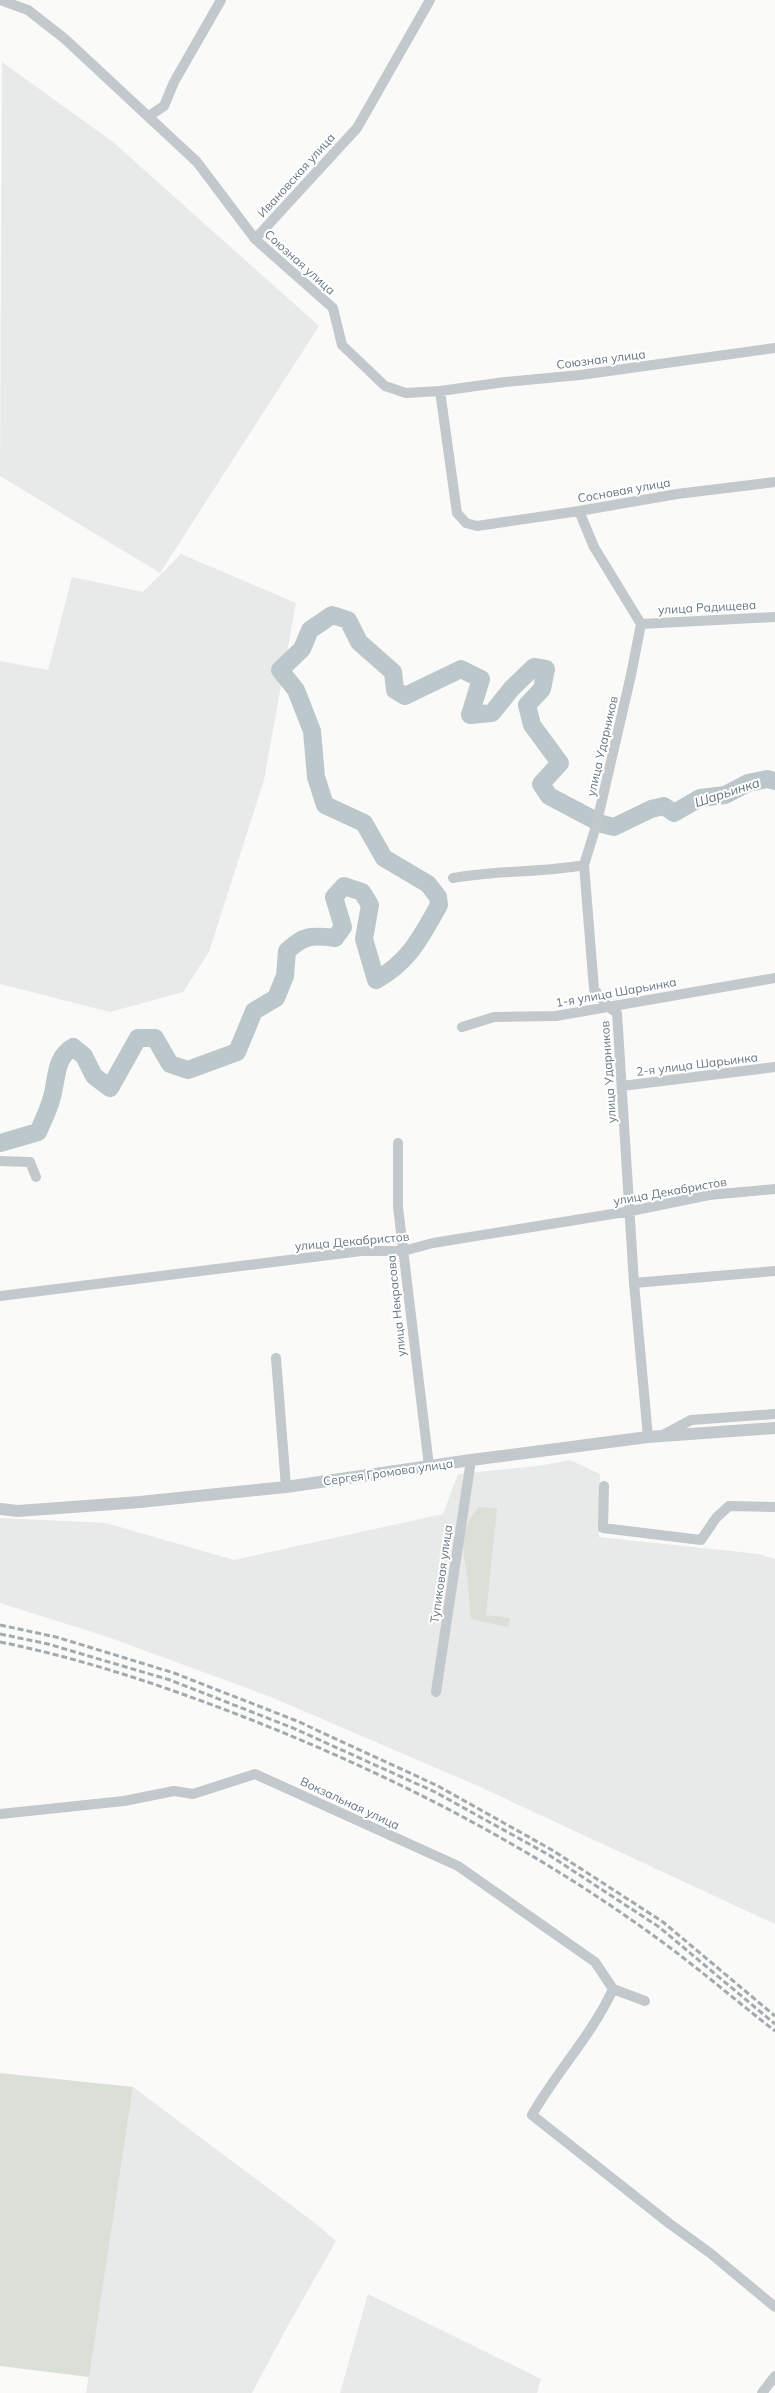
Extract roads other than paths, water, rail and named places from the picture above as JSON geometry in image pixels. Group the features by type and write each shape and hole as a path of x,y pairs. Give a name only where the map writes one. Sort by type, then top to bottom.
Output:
{"street":[{"name":"Союзная улица","path":"0,0 28,10 59,34 149,116 196,162 255,239 333,308 342,345 385,386 406,393 440,391 505,382 603,372 775,348"},
{"path":"149,116 164,106 174,82 221,0"},
{"name":"Ивановская улица","path":"255,239 357,128 430,0"},
{"name":"Сосновая улица","path":"440,391 457,513 466,523 477,526 579,511 677,494 775,482"},
{"path":"579,511 594,546 641,624"},
{"name":"улица Радищева","path":"641,624 775,617"},
{"name":"улица Ударников","path":"641,624 631,676 596,826 584,865 594,990 607,1006 617,1013 631,1212 634,1282 648,1437"},
{"path":"453,878 488,872 558,870 584,865"},
{"name":"1-я улица Шарьинка","path":"462,1027 494,1017 556,1016 775,978"},
{"name":"2-я улица Шарьинка","path":"622,1086 775,1067"},
{"name":"улица Некрасова","path":"398,1143 398,1207 429,1466"},
{"path":"0,1161 30,1162 36,1176"},
{"name":"улица Декабристов","path":"0,1296 361,1251 403,1251 433,1243 631,1212 710,1195 775,1189"},
{"path":"634,1282 775,1271"},
{"path":"276,1358 286,1487"},
{"path":"661,1436 691,1420 775,1414"},
{"name":"Сергея Громова улица","path":"0,1509 18,1511 132,1502 286,1487 471,1460 648,1437 775,1428"},
{"name":"Тупиковая улица","path":"436,1692 471,1460"},
{"path":"604,1486 603,1528 701,1540 716,1518 730,1506 775,1507"},
{"name":"Вокзальная улица","path":"0,1814 124,1801 174,1791 193,1794 255,1774 458,1866 595,1962 613,1989"},
{"path":"645,2001 613,1989 601,2014 542,2098 532,2115 670,2224 710,2252 775,2307"},
{"path":"762,2393 775,2376"}],"waterway":[{"name":"Шарьинка","path":"0,1143 38,1132 51,1101 60,1062 67,1051 73,1047 84,1056 94,1076 110,1088 138,1038 155,1038 170,1064 188,1070 237,1052 254,1011 276,998 285,976 287,951 298,942 309,937 335,938 343,927 334,897 344,886 362,892 370,905 364,939 376,980 406,957 420,938 439,905 438,897 428,884 384,858 364,823 325,805 316,777 312,731 296,690 280,670 302,649 310,630 332,615 348,620 359,642 393,672 395,690 405,696 461,669 481,679 470,715 492,713 512,688 534,667 546,669 542,689 527,705 532,725 560,763 541,784 549,796 602,824 614,827 651,809 664,806 674,813 700,798 725,795 748,783 767,779 775,781"}],"railway":[{"path":"0,1625 56,1637 174,1673 297,1721 438,1786 552,1850 663,1922 775,2016"},
{"path":"0,1634 48,1644 170,1680 293,1728 435,1792 549,1855 659,1927 775,2024"},
{"path":"0,1642 124,1674 244,1717 351,1762 456,1813 507,1841 606,1903 670,1947 775,2031"}]}
